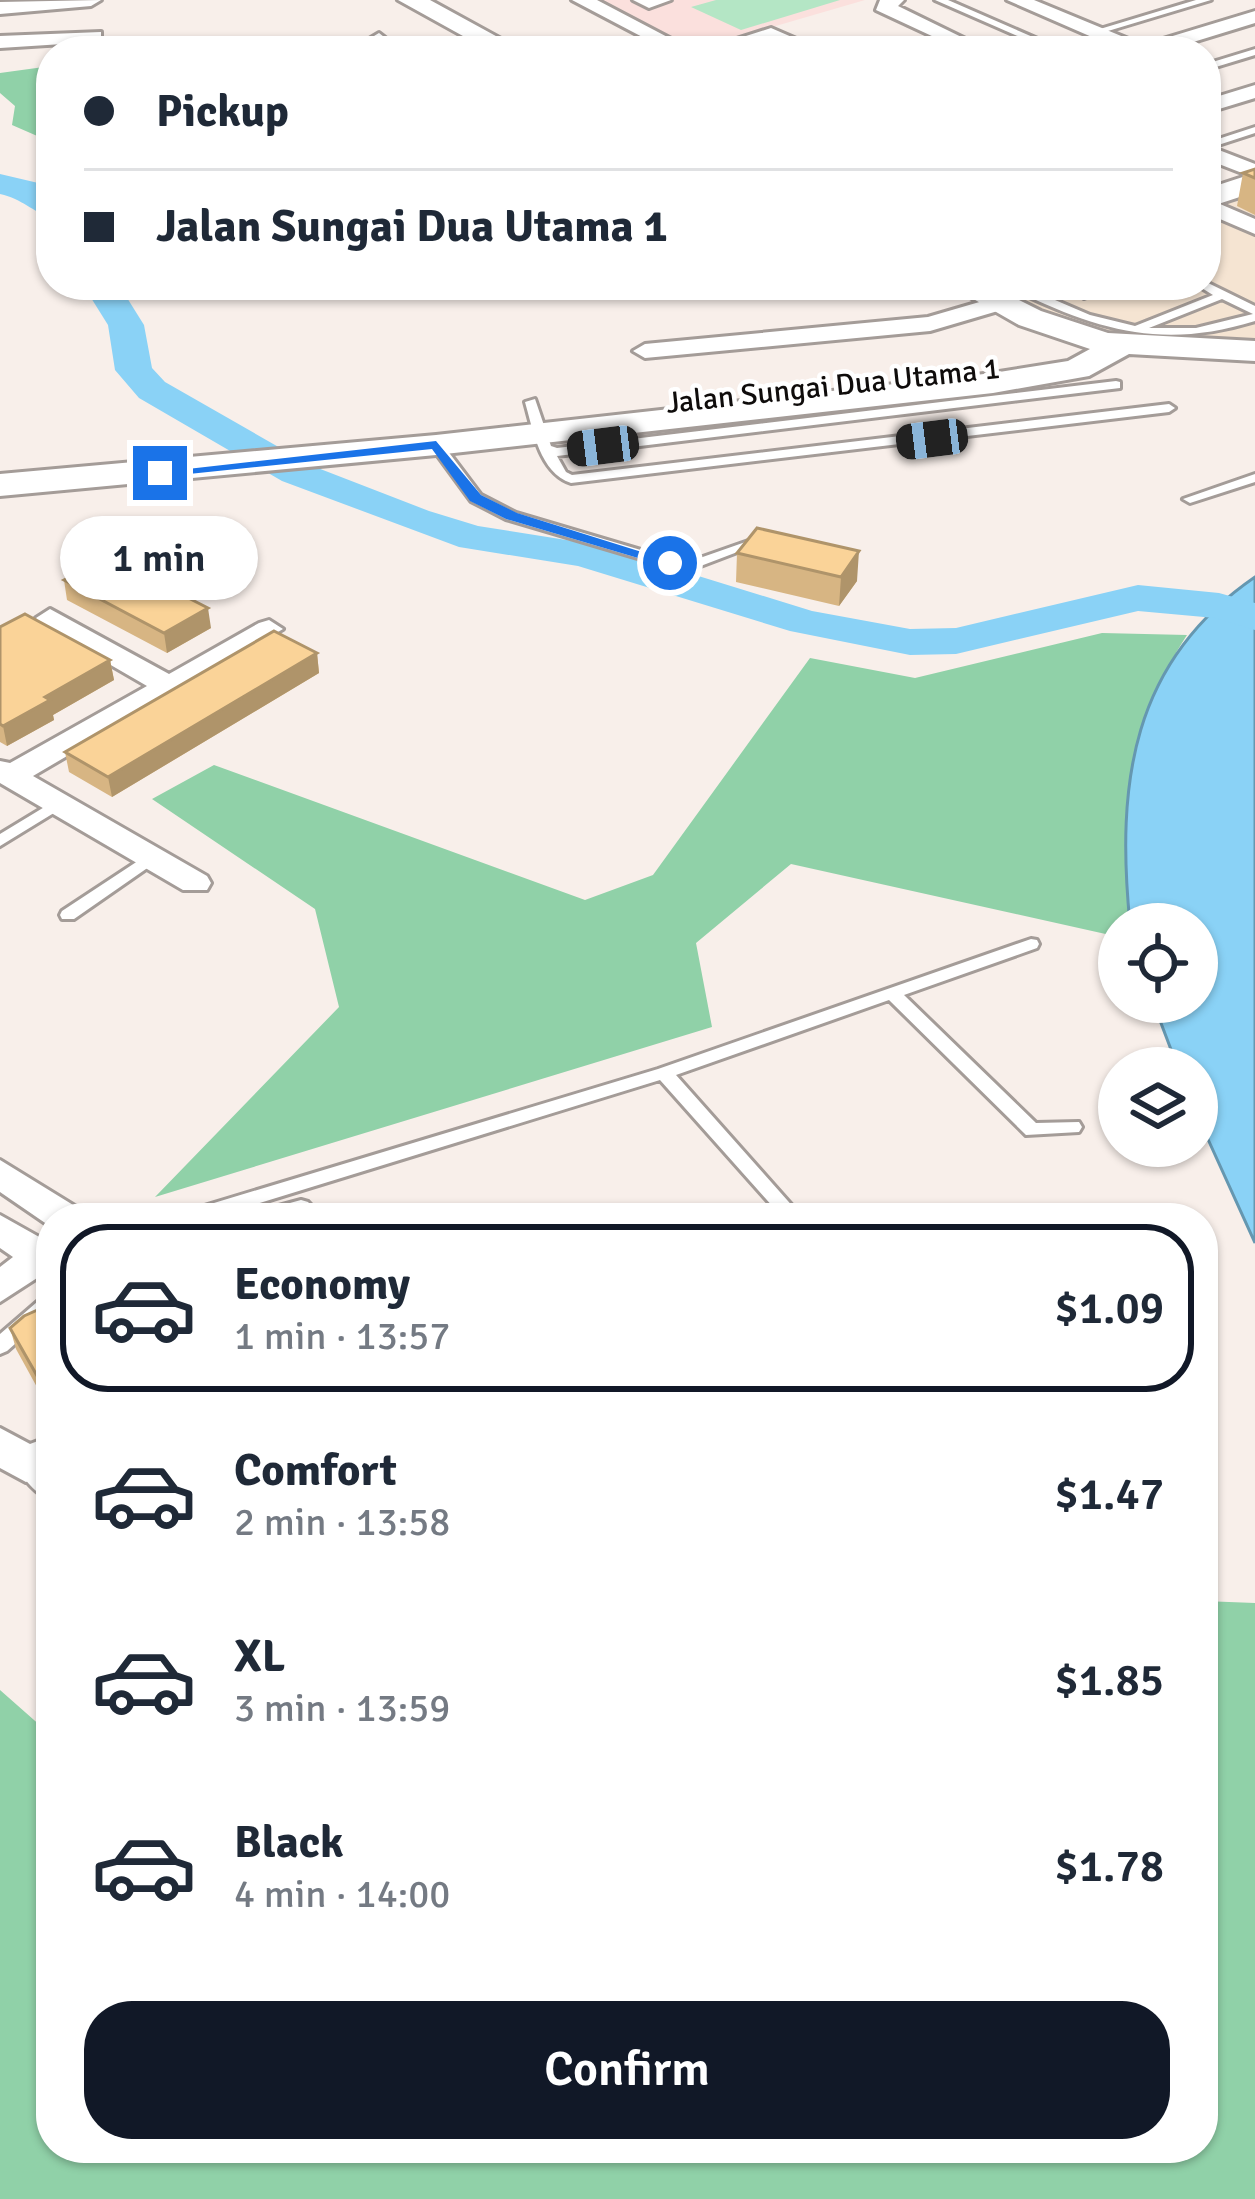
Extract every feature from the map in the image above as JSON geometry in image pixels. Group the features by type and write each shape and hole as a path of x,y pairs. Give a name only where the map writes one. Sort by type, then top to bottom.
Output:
{"street":[{"path":"0,8 91,0"},
{"path":"411,0 482,36"},
{"path":"581,0 654,36"},
{"path":"1017,0 1105,36"},
{"path":"1049,13 1095,0"},
{"path":"891,1 886,9 946,36"},
{"path":"1192,36 1255,17"},
{"path":"0,42 36,40"},
{"path":"1221,83 1250,92"},
{"path":"1221,102 1250,92"},
{"path":"1221,155 1255,172"},
{"path":"1221,196 1255,182"},
{"path":"1221,210 1255,227"},
{"path":"645,351 929,324 997,300"},
{"path":"1023,300 1098,351 1255,351"},
{"name":"Jalan Sungai Dua Utama 1","path":"345,446 436,445 539,426 833,410 1098,351"},
{"name":"Jalan Sungai Dua Utama 1","path":"0,485 539,426 996,369 1098,351"},
{"name":"Jalan Sungai Dua Utama 1","path":"0,471 162,466"},
{"path":"50,618 169,686"},
{"path":"195,883 5,773 269,628"},
{"path":"0,1173 43,1203"},
{"path":"0,1229 36,1247"},
{"path":"0,1287 36,1262"}],"lane":[{"path":"638,0 649,5 666,0"},
{"path":"940,0 1025,36"},
{"path":"1095,32 1206,0"},
{"path":"1221,62 1255,52"},
{"path":"1221,142 1255,130"},
{"path":"1222,295 1254,311"},
{"path":"1043,300 1060,308 1098,351 1116,386"},
{"path":"1098,351 1211,300"},
{"path":"1098,351 1209,334 1254,311"},
{"path":"1098,351 1111,417"},
{"path":"539,426 561,475 572,479 1169,408"},
{"path":"833,410 855,448"},
{"path":"436,445 476,498 512,516 670,563 698,563 754,543"},
{"path":"1190,499 1255,478"},
{"path":"0,841 70,814"},
{"path":"68,915 150,858"},
{"path":"237,1203 664,1073 1031,944"},
{"path":"893,994 1032,1130 1073,1127"},
{"path":"664,1073 781,1203"},
{"path":"0,1346 36,1314"}],"shaded area":[{"path":"594,0 865,0 742,36 670,36"},
{"path":"1255,193 1255,340 1115,333 1056,318 1023,300 1221,300 1221,205"}],"green space":[{"path":"716,0 840,0 741,30 691,7"},
{"path":"36,68 36,135 12,125 15,106 0,93 0,73"},
{"path":"1102,633 1187,635 1150,705 1131,774 1128,903 1098,903 1098,932 791,864 696,943 712,1027 155,1197 339,1007 315,909 152,799 214,765 585,900 653,875 810,658 915,678"},
{"path":"1218,1602 1255,1603 1255,2199 0,2199 0,1690 36,1722 36,2163 1218,2163"}],"water":[{"path":"1255,577 1255,1243 1218,1161 1218,1047 1170,1047 1161,1023 1218,1023 1218,903 1128,903 1126,872 1131,775 1141,730 1157,687 1181,647 1213,611"}],"building":[{"path":"757,528 859,551 841,577 737,553"},
{"path":"108,557 208,608 164,633 64,580"},
{"path":"25,614 110,660 3,726 0,627"},
{"path":"274,631 317,653 108,777 65,752"},
{"path":"36,1311 36,1374 10,1328"}],"waterway":[{"path":"0,184 36,192"},
{"path":"110,300 126,325 134,370 152,390 296,473 473,538 583,554 805,622 910,642 956,641 1138,598 1219,606 1255,617"}],"route":[{"path":"160,473 436,445 476,498 512,516 670,563"}]}
